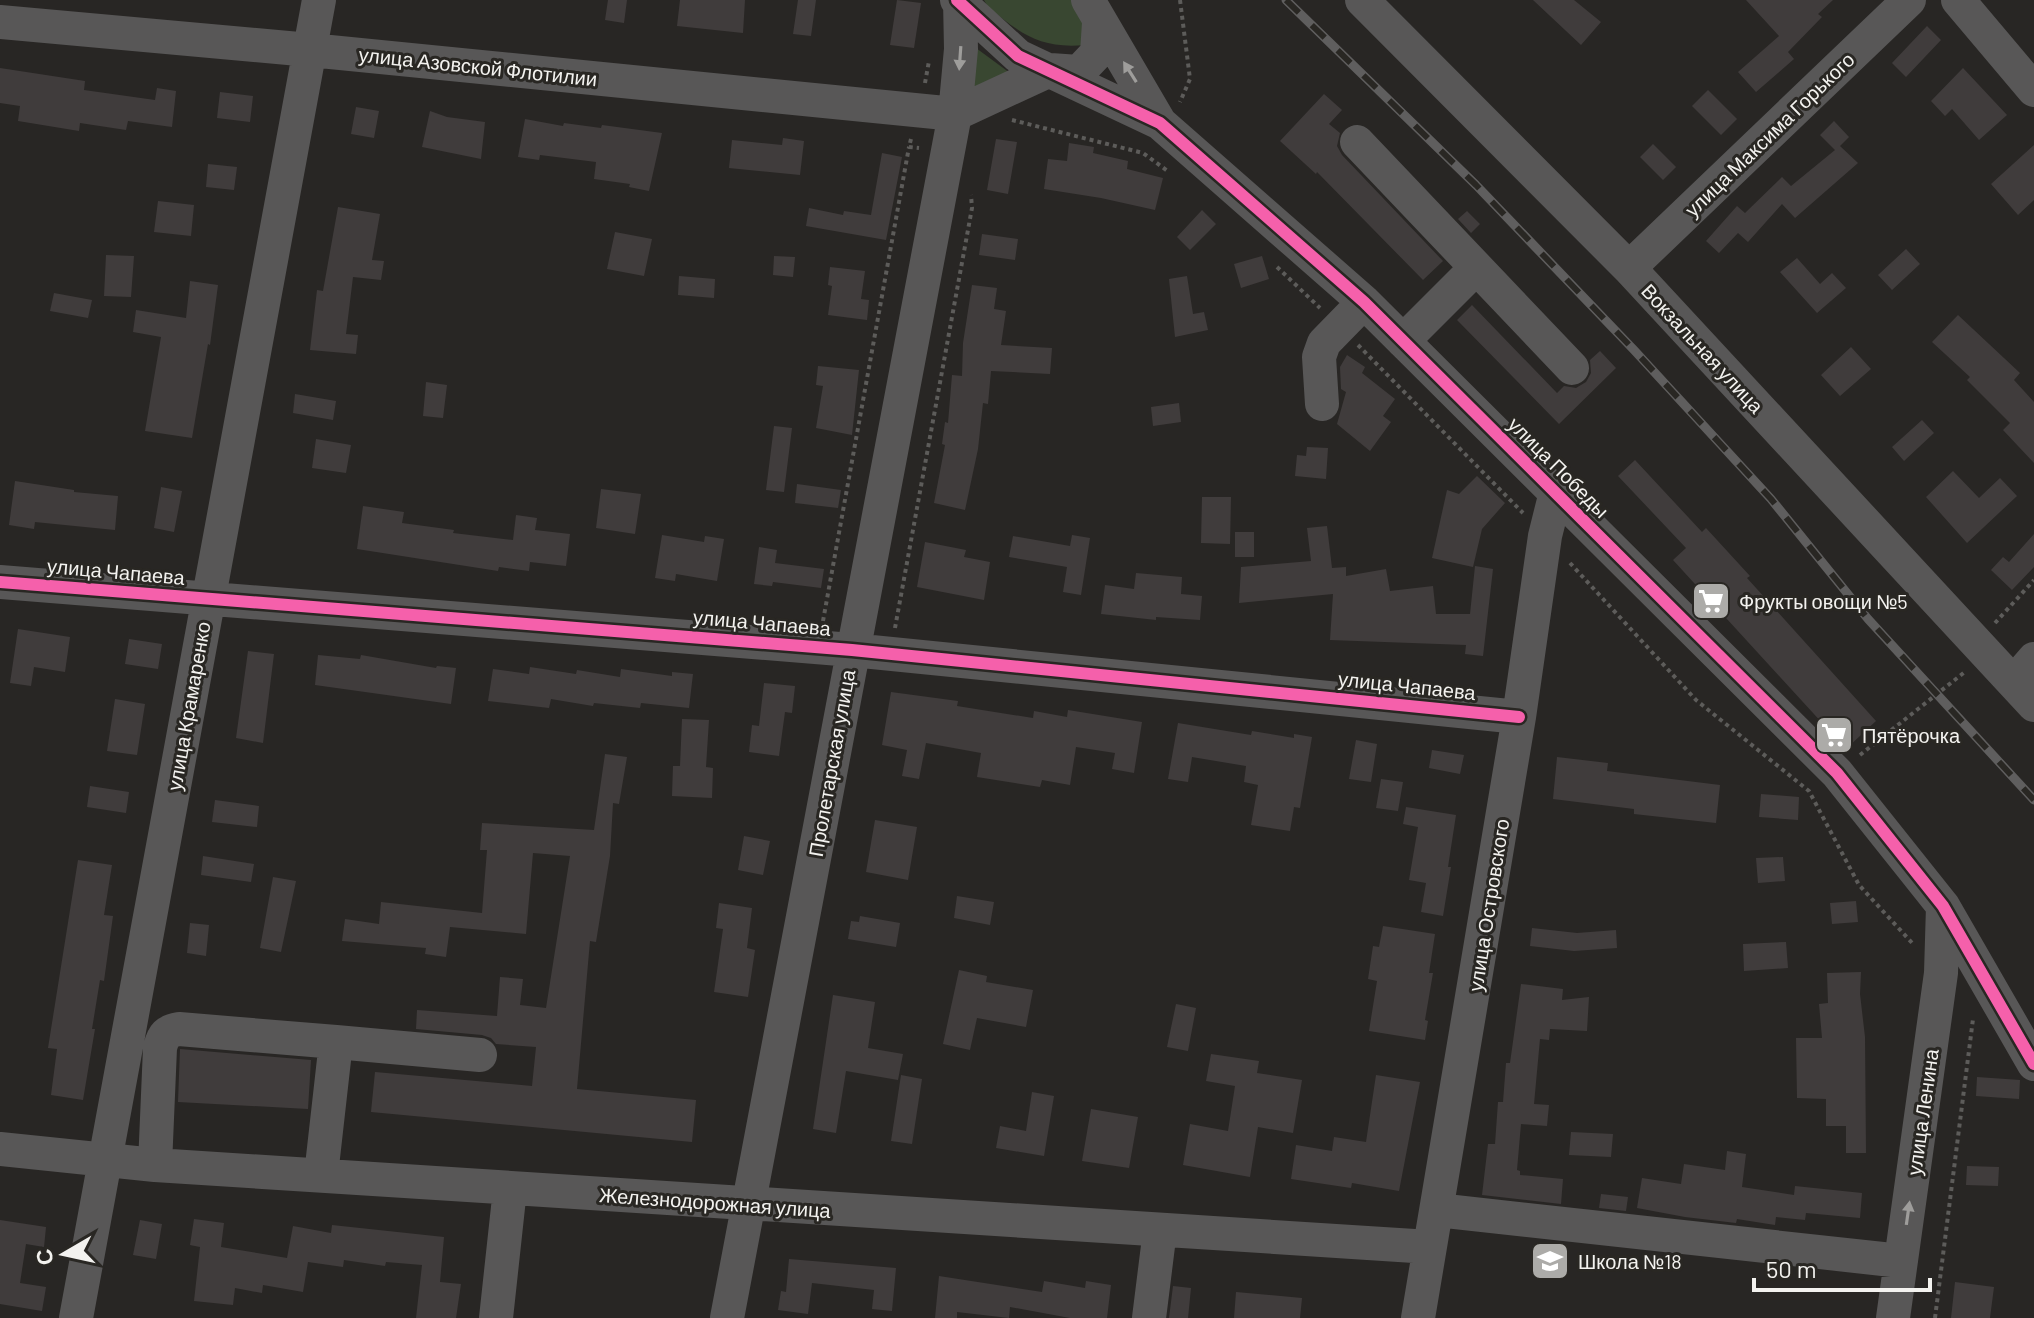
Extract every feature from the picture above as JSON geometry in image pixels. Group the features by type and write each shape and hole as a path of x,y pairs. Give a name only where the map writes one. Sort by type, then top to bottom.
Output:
{"street":[{"name":"улица Крамаренко","path":"76,1318 319,0"},
{"name":"Вокзальная улица","path":"1362,0 1629,268 1979,644 2028,681"},
{"name":"улица Максима Горького","path":"1629,268 1909,0"},
{"path":"1958,0 2034,90"},
{"name":"улица Победы","path":"959,1 1018,56 1160,123 1364,302 1837,773 1943,906 2034,1064"},
{"name":"Пролетарская улица","path":"727,1318 750,1205 835,648 955,114 961,49 959,1"},
{"name":"улица Победы","path":"1094,11 1160,123"},
{"path":"955,114 1050,70 1079,72 1097,53 1094,11"},
{"name":"улица Азовской Флотилии","path":"0,22 955,114"},
{"path":"1357,142 1572,368"},
{"path":"1403,341 1476,268"},
{"path":"1322,404 1319,357 1324,343 1364,302"},
{"name":"улица Островского","path":"1418,1318 1519,717 1545,536 1556,492"},
{"name":"улица Чапаева","path":"0,582 835,648 1519,717"},
{"name":"улица Ленина","path":"1893,1318 1941,973 1943,906"},
{"path":"155,1165 160,1048 163,1037 169,1031 179,1029 480,1055"},
{"path":"321,1175 336,1042"},
{"name":"Железнодорожная улица","path":"0,1149 155,1165 1430,1247"},
{"path":"496,1318 510,1189"},
{"path":"1437,1210 1901,1261"},
{"path":"1149,1318 1160,1230"}],"path":[{"path":"1137,151 1145,135 1182,99 1190,79 1180,0"},
{"path":"835,648 909,147 930,55"},
{"path":"1000,117 1137,151 1169,172"},
{"path":"909,147 948,151"},
{"path":"890,654 972,208 970,181"},
{"path":"1274,264 1545,536 1696,700 1809,791 1859,885 1941,973"},
{"path":"1809,791 1837,773 1967,669 1979,644 2005,609 2034,580"},
{"path":"1935,1318 1974,1012"}],"green space":[{"path":"984,0 1081,0 1085,45 1056,45 1032,38 1000,17"},
{"path":"976,48 1010,73 964,100"}],"building":[{"path":"608,0 627,0 624,23 605,20"},
{"path":"680,0 745,0 743,33 677,26"},
{"path":"798,0 816,0 811,36 793,34"},
{"path":"897,0 921,3 914,48 890,45"},
{"path":"1533,0 1574,0 1601,22 1581,45"},
{"path":"1746,0 1833,0 1818,14 1822,17 1788,52 1794,59 1756,92 1738,72 1779,36"},
{"path":"1927,26 1941,40 1906,77 1892,63"},
{"path":"0,68 85,81 84,90 155,100 157,88 176,91 172,127 128,121 126,130 80,123 79,131 18,121 20,106 0,103"},
{"path":"1963,68 2007,115 1979,140 1952,109 1945,116 1931,101"},
{"path":"1708,90 1737,119 1721,135 1692,106"},
{"path":"220,92 253,96 250,122 217,118"},
{"path":"1324,94 1342,110 1329,124 1340,133 1337,146 1342,155 1443,261 1423,280 1317,172 1280,141"},
{"path":"356,107 379,111 374,138 351,134"},
{"path":"430,111 447,117 485,122 481,159 422,147"},
{"path":"525,119 563,126 564,123 601,128 602,125 662,133 649,191 629,187 630,184 594,179 596,162 540,155 539,160 518,157"},
{"path":"1834,121 1849,137 1840,146 1858,163 1795,218 1782,204 1748,242 1738,233 1719,253 1706,241 1737,206 1745,213 1782,177 1791,186 1835,150 1820,135"},
{"path":"783,138 804,141 800,175 729,168 732,140 782,145"},
{"path":"996,139 1017,142 1008,194 987,190"},
{"path":"1069,143 1094,147 1093,153 1128,161 1127,169 1163,178 1155,210 1044,189 1048,159 1067,161"},
{"path":"1653,144 1676,167 1663,180 1640,157"},
{"path":"2034,145 2034,200 2018,215 1991,184"},
{"path":"882,153 902,157 886,240 806,226 809,208 843,215 844,211 871,215"},
{"path":"208,164 237,167 234,190 206,187"},
{"path":"158,201 194,205 191,236 154,232"},
{"path":"338,207 380,214 372,260 384,261 381,280 353,277 346,334 358,335 356,354 310,350 317,290 323,291"},
{"path":"1202,210 1216,224 1190,250 1177,237"},
{"path":"1467,211 1480,224 1471,233 1458,219"},
{"path":"615,232 652,239 644,276 607,269"},
{"path":"982,234 1018,239 1015,260 979,255"},
{"path":"1906,249 1920,264 1892,290 1878,275"},
{"path":"106,255 134,256 131,297 104,296"},
{"path":"774,256 795,257 793,277 773,275"},
{"path":"1262,256 1269,279 1241,288 1234,264"},
{"path":"1797,258 1820,284 1832,273 1846,288 1817,313 1780,272"},
{"path":"830,267 865,271 861,299 869,300 867,320 828,315 832,286 828,285"},
{"path":"679,276 715,279 714,298 678,295"},
{"path":"1187,276 1193,314 1204,312 1208,330 1175,337 1169,279"},
{"path":"190,281 218,285 192,438 145,431 161,337 133,332 136,310 186,318"},
{"path":"972,285 997,288 994,309 1006,311 1001,345 1052,348 1050,374 991,371 988,404 983,403 978,449 965,510 934,503 945,445 942,444 945,422 948,423 952,375 962,376 963,343"},
{"path":"54,293 92,300 88,318 50,311"},
{"path":"1472,305 1557,393 1564,386 1576,388 1586,382 1591,373 1590,360 1600,351 1616,368 1559,424 1457,320"},
{"path":"1958,315 2020,373 2014,380 2034,402 2034,463 2003,430 2010,423 1967,380 1970,377 1932,342"},
{"path":"1851,347 1871,369 1840,396 1821,375"},
{"path":"1347,355 1365,367 1362,373 1395,399 1383,416 1391,422 1370,451 1337,424 1346,392 1341,389 1340,367"},
{"path":"818,366 859,370 852,435 816,428 823,386 816,385"},
{"path":"426,382 447,385 443,418 423,416"},
{"path":"295,394 336,401 333,420 293,413"},
{"path":"1179,403 1181,422 1153,426 1151,407"},
{"path":"1922,420 1934,433 1904,461 1892,447"},
{"path":"774,426 792,428 784,492 766,490"},
{"path":"316,439 351,445 346,473 312,468"},
{"path":"1307,447 1328,448 1326,479 1295,476 1297,455 1306,456"},
{"path":"1635,460 1702,532 1706,528 1876,721 1846,749 1673,560 1686,548 1618,476"},
{"path":"1953,471 1979,498 2000,478 2017,496 1967,543 1926,497"},
{"path":"1477,476 1505,503 1482,529 1473,567 1432,558 1447,490 1459,494"},
{"path":"15,481 118,496 115,530 35,522 34,529 9,525"},
{"path":"797,484 841,490 838,508 795,503"},
{"path":"161,487 182,491 174,532 154,528"},
{"path":"601,489 641,494 635,534 596,528"},
{"path":"1202,497 1231,497 1230,544 1201,543"},
{"path":"363,506 404,512 402,523 513,540 516,515 537,518 535,530 570,534 566,566 530,562 529,571 499,567 498,571 357,549"},
{"path":"1327,526 1332,568 1346,567 1346,576 1386,569 1390,591 1433,586 1436,614 1470,614 1475,566 1493,569 1483,656 1465,654 1466,645 1330,640 1333,594 1239,603 1241,567 1311,561 1307,528"},
{"path":"1235,532 1254,532 1254,557 1235,557"},
{"path":"2034,534 2034,567 2012,590 1991,570 2003,557 2009,562"},
{"path":"662,535 704,542 705,536 724,539 717,581 676,574 675,581 655,578"},
{"path":"1072,535 1090,538 1081,595 1063,592 1067,567 1009,557 1013,536 1070,546"},
{"path":"925,542 966,550 964,557 990,562 984,600 917,587"},
{"path":"759,547 777,550 775,563 824,569 821,588 773,582 772,586 754,584"},
{"path":"1136,573 1182,577 1181,594 1202,596 1200,620 1156,617 1156,620 1101,614 1105,585 1134,589"},
{"path":"18,629 70,637 65,672 34,667 31,686 10,683"},
{"path":"129,639 162,644 158,669 125,664"},
{"path":"248,651 274,654 263,743 236,738"},
{"path":"318,655 360,659 361,655 436,668 456,668 451,704 315,685"},
{"path":"530,667 620,677 621,669 672,676 672,672 693,674 689,708 641,703 640,708 594,703 593,706 551,699 549,708 488,701 493,669 529,674"},
{"path":"764,683 795,686 792,713 785,712 779,756 749,752 752,725 759,726"},
{"path":"891,692 958,701 957,706 1033,718 1034,711 1067,717 1068,710 1142,722 1134,773 1112,769 1115,753 1076,747 1070,785 1042,780 1040,787 977,777 981,753 926,743 919,779 902,776 907,750 882,745"},
{"path":"115,699 145,704 137,755 107,751"},
{"path":"682,719 709,720 706,767 713,768 712,798 672,796 673,766 680,766"},
{"path":"1178,723 1251,735 1252,731 1294,738 1294,734 1312,737 1300,808 1294,807 1290,831 1251,825 1258,785 1244,782 1246,766 1192,757 1188,782 1168,779"},
{"path":"1356,740 1377,744 1371,782 1349,779"},
{"path":"1432,750 1464,755 1460,774 1429,768"},
{"path":"605,754 627,757 619,804 613,803 610,856 596,942 590,941 577,1089 696,1100 692,1142 371,1112 375,1072 532,1086 536,1047 496,1044 482,1035 416,1029 417,1010 497,1016 500,977 523,979 520,1005 546,1008 570,856 533,853 526,934 450,927 446,957 425,954 426,948 342,941 345,919 379,924 381,902 482,913 487,850 480,850 482,823 594,830"},
{"path":"1557,757 1608,763 1607,771 1720,785 1716,823 1634,814 1634,809 1553,799"},
{"path":"1381,779 1403,782 1398,811 1376,808"},
{"path":"90,786 129,792 126,813 87,807"},
{"path":"1761,794 1799,797 1798,820 1759,817"},
{"path":"215,800 259,806 257,827 212,822"},
{"path":"1406,807 1456,815 1443,916 1421,912 1426,883 1409,880 1418,827 1403,824"},
{"path":"875,820 917,827 908,880 866,872"},
{"path":"744,836 770,841 763,875 738,870"},
{"path":"203,856 254,864 251,882 201,875"},
{"path":"1783,857 1785,881 1758,883 1756,858"},
{"path":"78,860 112,865 104,915 113,916 104,981 100,980 92,1029 95,1029 83,1100 51,1095 57,1049 48,1048"},
{"path":"273,877 296,881 281,952 260,948"},
{"path":"957,896 994,902 990,925 954,918"},
{"path":"1856,901 1858,922 1832,924 1830,903"},
{"path":"719,903 752,908 747,948 755,950 748,997 714,992 723,929 716,928"},
{"path":"860,916 900,923 896,947 848,939 851,921 859,922"},
{"path":"190,923 209,925 206,956 187,953"},
{"path":"1383,926 1435,934 1425,1040 1369,1031 1377,981 1368,979 1373,946 1379,947"},
{"path":"1532,928 1577,933 1616,930 1617,948 1574,951 1530,946"},
{"path":"1786,942 1788,968 1744,971 1743,944"},
{"path":"959,970 987,976 986,982 1033,990 1026,1027 977,1018 970,1050 943,1044"},
{"path":"1861,972 1866,1153 1846,1153 1846,1126 1826,1126 1826,1099 1797,1098 1796,1038 1822,1038 1819,1004 1828,1003 1827,973"},
{"path":"1521,984 1563,989 1562,1000 1589,997 1587,1031 1550,1029 1549,1040 1540,1039 1534,1104 1549,1105 1547,1126 1521,1124 1517,1170 1520,1175 1563,1179 1561,1204 1482,1195 1488,1144 1495,1144 1498,1102 1503,1102 1506,1063 1510,1063"},
{"path":"833,995 875,1002 868,1048 903,1054 898,1080 846,1071 836,1133 813,1129"},
{"path":"1176,1004 1196,1008 1188,1051 1167,1047"},
{"path":"180,1049 311,1060 308,1109 178,1102"},
{"path":"1211,1054 1259,1061 1257,1073 1302,1080 1293,1133 1258,1127 1250,1177 1183,1165 1190,1124 1228,1131 1235,1086 1206,1081"},
{"path":"901,1075 922,1079 912,1144 891,1141"},
{"path":"1376,1075 1420,1082 1399,1191 1352,1183 1351,1188 1291,1179 1296,1145 1332,1151 1334,1137 1366,1142"},
{"path":"1977,1077 2020,1080 2019,1099 1976,1096"},
{"path":"1032,1092 1054,1096 1044,1156 996,1148 1000,1126 1026,1131"},
{"path":"1091,1109 1138,1117 1129,1168 1082,1161"},
{"path":"1571,1132 1613,1134 1611,1157 1569,1155"},
{"path":"1727,1151 1746,1154 1742,1187 1794,1195 1795,1186 1862,1193 1860,1218 1806,1213 1805,1220 1776,1217 1775,1225 1737,1219 1736,1223 1685,1217 1637,1208 1642,1178 1681,1184 1684,1164 1725,1170"},
{"path":"1967,1166 1999,1167 1998,1186 1966,1185"},
{"path":"1601,1194 1628,1197 1626,1211 1599,1208"},
{"path":"194,1219 224,1223 221,1247 287,1258 293,1226 331,1233 332,1225 444,1237 440,1282 461,1284 456,1318 416,1318 422,1265 386,1262 385,1266 344,1260 343,1267 308,1262 303,1292 263,1285 262,1293 235,1288 233,1305 194,1301 200,1247 190,1245"},
{"path":"0,1220 46,1227 44,1247 26,1244 20,1283 46,1287 42,1311 0,1304"},
{"path":"140,1220 162,1224 156,1259 133,1255"},
{"path":"789,1259 896,1268 892,1311 872,1309 874,1290 812,1283 808,1314 778,1310 781,1291 786,1292"},
{"path":"939,1276 1042,1292 1044,1281 1085,1288 1086,1281 1111,1285 1107,1318 1070,1318 1010,1307 1009,1318 957,1312 957,1318 935,1318"},
{"path":"1955,1282 1994,1287 1990,1318 1951,1318"},
{"path":"1173,1286 1191,1288 1188,1318 1169,1318"},
{"path":"1236,1292 1302,1298 1300,1318 1234,1318"}],"railway":[{"path":"1286,0 1476,185 1634,350 1771,499 1868,619 2034,800"}],"cycle path":[{"path":"957,0 1018,56 1160,123 1364,302 1837,773 1943,906 2034,1064"},
{"path":"0,582 852,650 1519,717"}],"place":[{"name":"Фрукты овощи №5","path":"1711,601"},
{"name":"Пятёрочка","path":"1834,735"},
{"name":"Школа №18","path":"1550,1261"}]}
